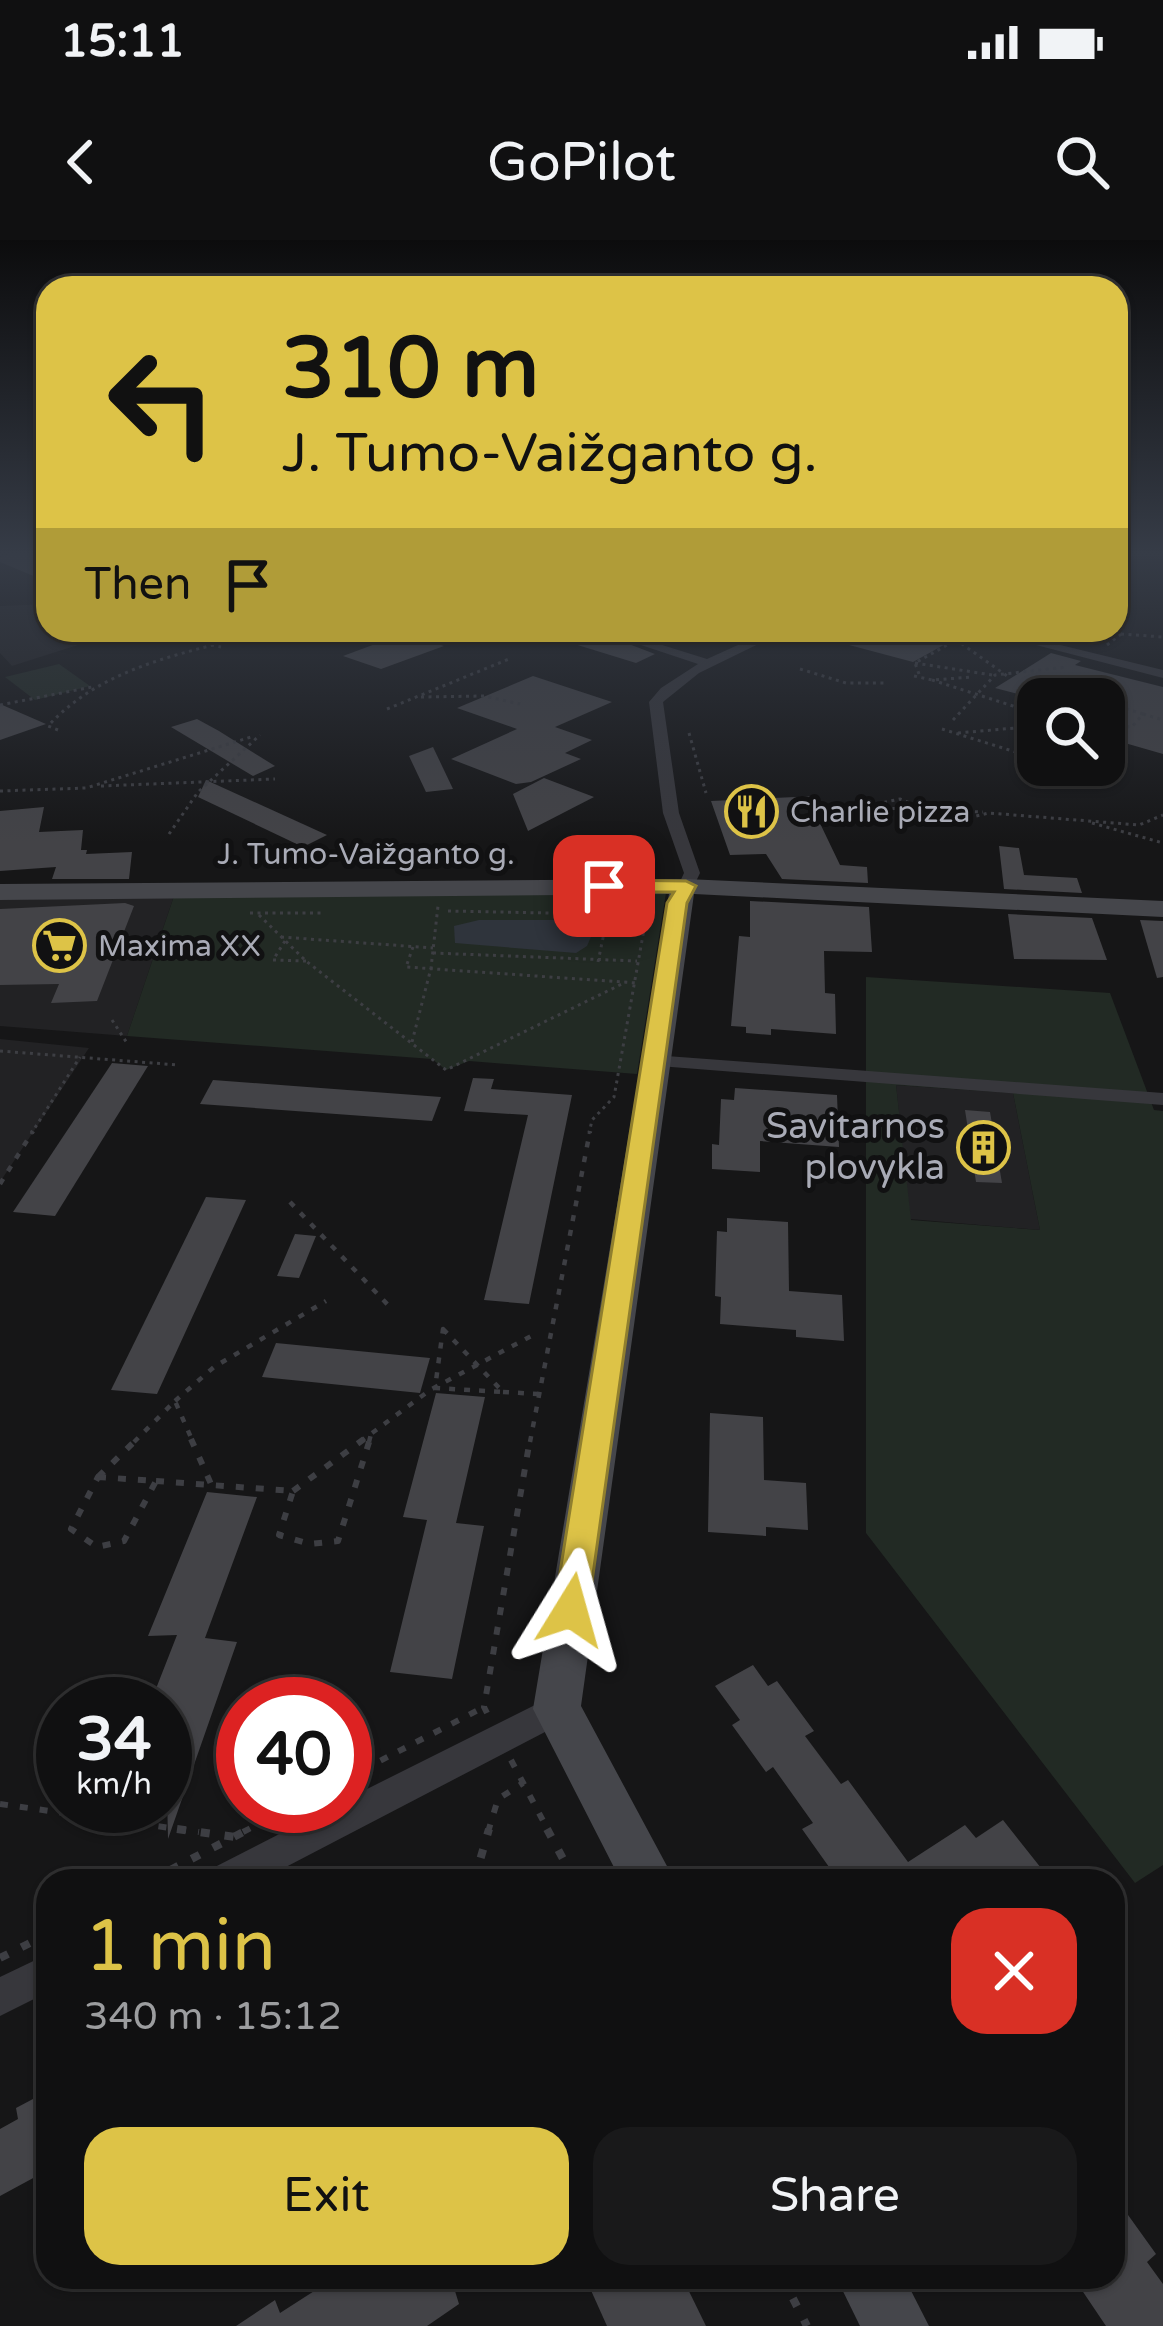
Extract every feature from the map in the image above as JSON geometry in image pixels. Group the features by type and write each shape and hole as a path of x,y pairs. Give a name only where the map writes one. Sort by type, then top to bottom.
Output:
{"main road":[{"name":"J. Tumo-Vaižganto g.","path":"0,892 686,886 1163,909"},
{"path":"643,1869 557,1709 652,1061 677,903 686,886"},
{"path":"875,2289 896,2326"}],"street":[{"path":"660,648 713,665"},
{"path":"686,886 692,874 671,813 656,702 663,692 745,648"},
{"path":"1061,648 1163,674"},
{"path":"652,1061 1163,1099"},
{"path":"246,1869 557,1709"},
{"path":"0,1997 36,1978"}],"path":[{"path":"0,705 98,686 199,648"},
{"path":"915,663 941,648"},
{"path":"968,648 1010,678"},
{"path":"932,680 1077,666 1092,656"},
{"path":"387,709 508,659"},
{"path":"915,663 916,675 1017,707"},
{"path":"915,663 985,676"},
{"path":"800,669 846,683 886,683"},
{"path":"952,720 995,675"},
{"path":"58,730 48,726 54,718 98,686"},
{"path":"415,697 484,696 520,704"},
{"path":"1125,708 1163,719"},
{"path":"1125,726 1132,727 1143,714"},
{"path":"958,734 1017,728"},
{"path":"942,730 1017,752"},
{"path":"688,733 706,793"},
{"path":"169,834 185,802 260,735"},
{"path":"93,786 251,737"},
{"path":"0,791 275,779"},
{"path":"989,812 955,821 926,810 900,799 859,807 926,810 989,812 1139,825 1163,815"},
{"path":"1075,818 1163,843"},
{"path":"568,1869 484,1706 592,1120 614,1097 637,983 649,901 643,896"},
{"path":"412,1042 431,968 439,898"},
{"path":"247,906 306,961 446,1070 626,982"},
{"path":"437,911 647,915"},
{"path":"598,962 608,914"},
{"path":"283,939 639,961"},
{"path":"283,939 273,960 306,961"},
{"path":"413,947 406,967 637,983"},
{"path":"112,1020 127,1043"},
{"path":"0,1051 178,1065"},
{"path":"0,1184 80,1057"},
{"path":"290,1202 388,1305"},
{"path":"157,1481 124,1541 97,1547 71,1529 98,1477 175,1401 214,1367 326,1300"},
{"path":"435,1388 443,1329 503,1392"},
{"path":"370,1434 338,1541 310,1544 279,1535 293,1491 370,1434 435,1388 533,1335"},
{"path":"435,1388 538,1394"},
{"path":"175,1401 211,1485"},
{"path":"98,1477 293,1491"},
{"path":"372,1765 484,1706"},
{"path":"478,1869 498,1799 524,1783"},
{"path":"0,1804 235,1837"},
{"path":"172,1869 242,1833"},
{"path":"0,1958 36,1940"},
{"path":"788,2289 807,2326"}],"shaded area":[{"path":"0,648 67,648 12,666"},
{"path":"59,664 90,686 35,700 5,677"},
{"path":"666,893 637,1074 469,1061 446,1070 432,1059 127,1036 174,896"},
{"path":"174,896 127,1036 0,1026 0,900"},
{"path":"479,920 579,920 593,932 587,946 576,953 455,943 454,926"},
{"path":"866,977 1110,993 1154,1110 1163,1111 1163,1865 1135,1883 866,1533","holes":["896,1085 1013,1093 1040,1230 911,1220"]},
{"path":"0,1039 89,1048 0,1182"},
{"path":"896,1085 1013,1093 1040,1230 910,1219"}],"building":[{"path":"364,648 438,648 381,669 343,656"},
{"path":"588,648 640,648 655,654 636,663"},
{"path":"862,648 938,648 913,662"},
{"path":"1051,653 1081,661 1075,665 1163,687 1163,754 1125,743 1125,678 1017,678 1017,694 995,688"},
{"path":"533,676 612,702 555,727 592,740 565,753 581,759 516,784 451,759 517,729 457,708"},
{"path":"0,704 46,724 0,740"},
{"path":"197,719 275,766 253,776 171,727"},
{"path":"433,747 453,789 426,792 409,756"},
{"path":"544,778 594,797 528,831 513,794"},
{"path":"206,780 327,835 303,847 198,797"},
{"path":"818,796 788,815 816,815 840,865 867,867 868,883 782,879 766,854 730,855 711,801"},
{"path":"44,807 39,832 83,830 81,850 87,850 86,854 132,852 129,879 52,879 56,867 0,871 0,811"},
{"path":"999,846 1019,848 1024,875 1077,878 1082,893 1004,889"},
{"path":"750,901 869,907 872,952 824,951 825,993 835,994 836,1034 771,1029 771,1035 731,1026 739,936 750,937"},
{"name":"Maxima XX","path":"134,906 97,1001 51,1003 59,984 0,985 0,909"},
{"path":"1008,914 1092,918 1107,960 1014,959"},
{"path":"1140,920 1163,921 1163,977 1157,978"},
{"path":"112,1063 148,1066 55,1216 13,1212"},
{"path":"473,1078 494,1079 491,1089 572,1095 529,1304 484,1300 528,1115 464,1111"},
{"path":"213,1080 441,1097 432,1121 200,1104"},
{"path":"735,1088 837,1095 839,1147 760,1141 760,1172 712,1169 712,1144 719,1145 721,1099 734,1100"},
{"name":"Savitarnos plovykla","path":"965,1110 990,1112 1002,1183 976,1182"},
{"path":"206,1197 246,1200 157,1394 111,1390"},
{"path":"727,1218 788,1222 789,1291 842,1295 844,1341 796,1337 796,1330 720,1324 721,1297 715,1296 717,1231 727,1232"},
{"path":"295,1234 316,1236 299,1278 277,1276"},
{"path":"276,1343 430,1358 420,1393 262,1377"},
{"path":"436,1393 485,1397 456,1523 484,1526 452,1679 390,1672 427,1520 403,1517"},
{"path":"710,1413 763,1417 764,1480 806,1483 808,1530 766,1527 766,1536 708,1532"},
{"path":"207,1492 257,1497 205,1638 237,1642 225,1677 216,1677 216,1702 192,1770 192,1677 161,1677 177,1635 148,1636"},
{"path":"753,1665 768,1686 777,1681 814,1731 805,1736 841,1784 848,1780 908,1862 965,1825 976,1838 1003,1820 1041,1868 830,1869 802,1829 813,1823 773,1767 766,1772 732,1725 740,1720 715,1686"},
{"path":"36,2097 36,2176 0,2196 0,2129 18,2119 16,2108"},
{"path":"1125,2211 1156,2254 1147,2262 1163,2284 1163,2326 1106,2326 1081,2289 1125,2289"},
{"path":"317,2289 458,2289 459,2304 427,2326 236,2326 275,2300 280,2313"},
{"path":"590,2289 688,2289 706,2326 607,2326"}],"place":[{"name":"Charlie pizza","path":"751,812"},
{"name":"Maxima XX","path":"59,946"},
{"name":"Savitarnos plovykla","path":"984,1147"}],"route":[{"path":"571,1610 677,903 686,886 604,886"}]}
